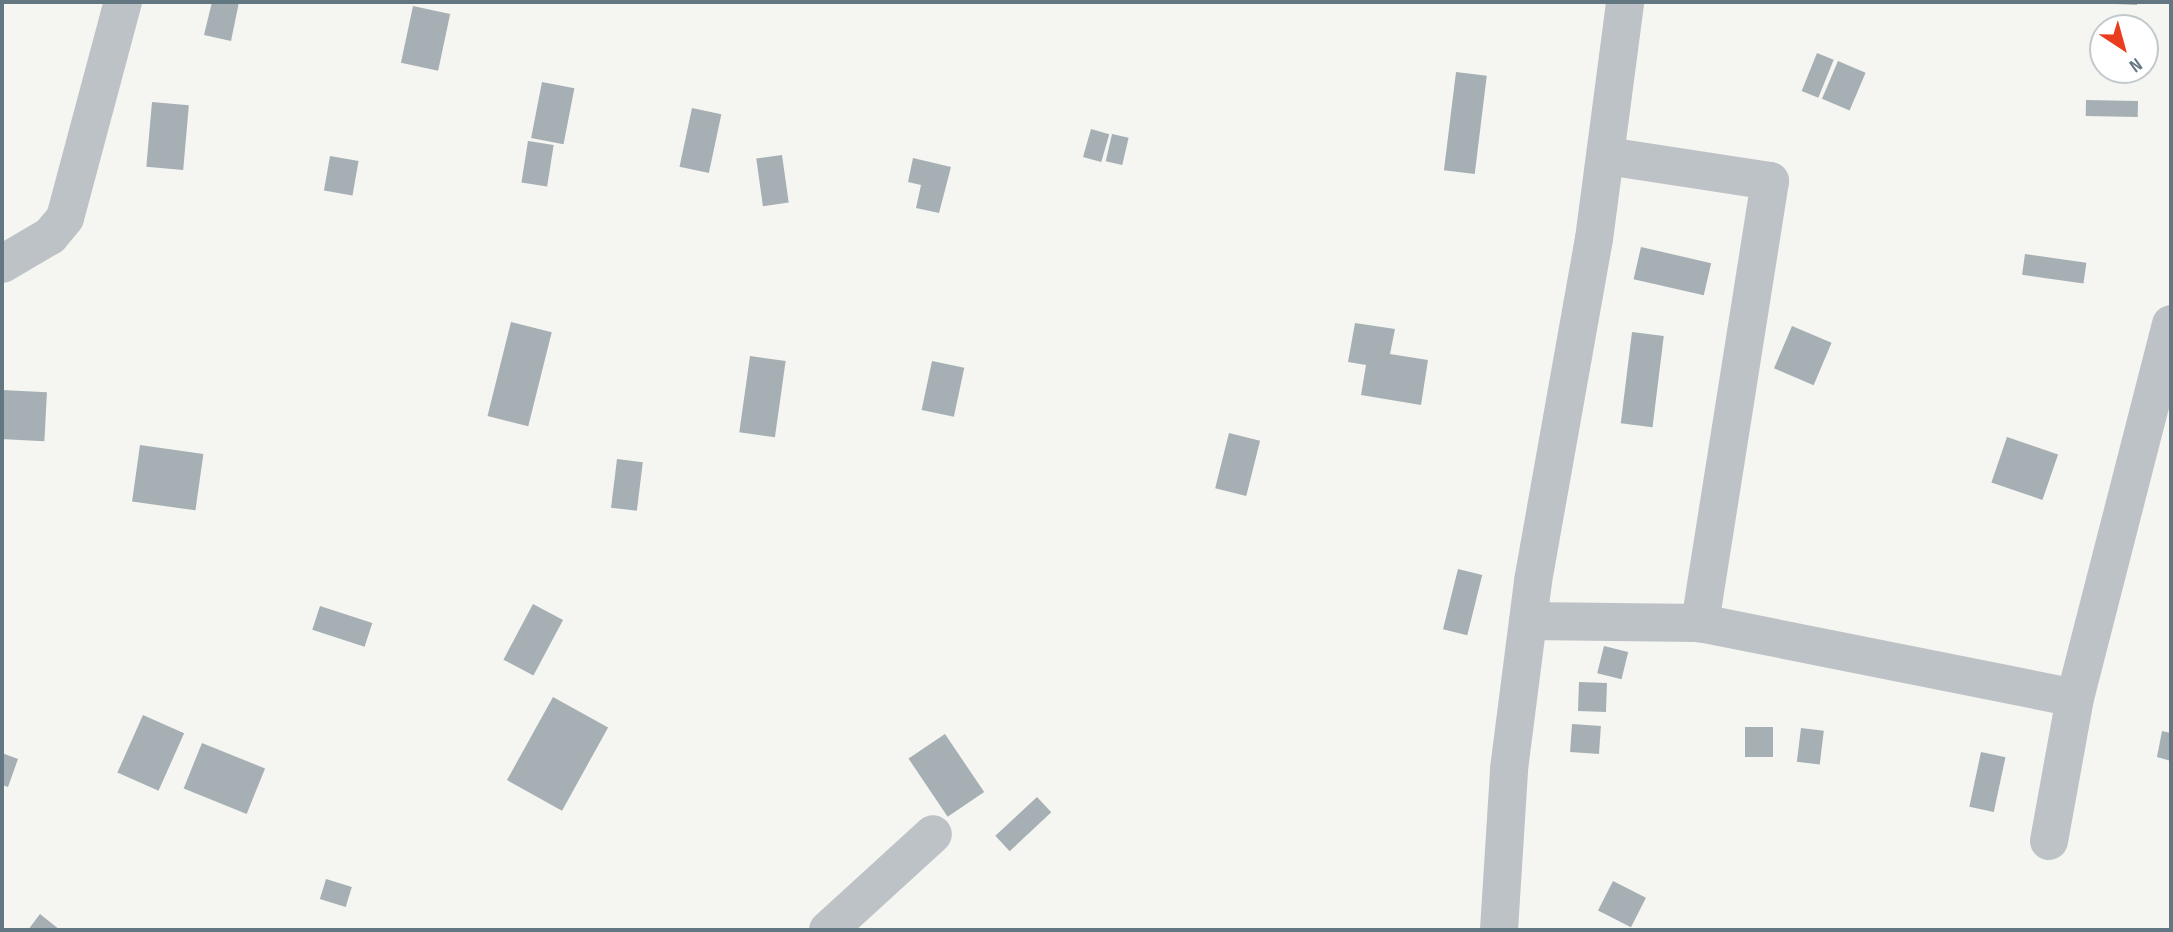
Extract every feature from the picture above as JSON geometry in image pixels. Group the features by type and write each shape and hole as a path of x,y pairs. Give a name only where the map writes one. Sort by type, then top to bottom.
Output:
{"street":[{"path":"2,264 50,236 65,218 123,2"},
{"path":"1499,930 1509,769 1528,621 1607,156 1625,2"},
{"path":"1607,156 1770,181 1700,623"},
{"path":"2049,841 2076,698 2171,324"},
{"path":"1528,621 1700,623 2076,698"},
{"path":"828,930 933,834"}],"building":[{"path":"212,2 239,2 231,41 204,35"},
{"path":"2137,2 2137,5 2116,4"},
{"path":"413,6 450,14 438,71 401,63"},
{"path":"1817,53 1834,60 1818,98 1802,91"},
{"path":"1838,61 1866,73 1850,110 1822,99"},
{"path":"1456,72 1487,76 1475,174 1444,170"},
{"path":"542,82 574,88 564,144 531,138"},
{"path":"2086,100 2138,101 2138,117 2086,116"},
{"path":"152,102 189,105 183,170 146,167"},
{"path":"692,108 721,114 709,173 680,167"},
{"path":"1091,129 1109,134 1101,162 1083,157"},
{"path":"1112,134 1129,138 1122,165 1106,161"},
{"path":"528,141 554,145 547,187 521,182"},
{"path":"782,155 789,203 763,206 756,159"},
{"path":"330,156 359,161 352,196 324,190"},
{"path":"913,158 951,167 939,213 916,208 921,185 908,182"},
{"path":"1641,247 1711,263 1704,295 1634,279"},
{"path":"2025,254 2086,263 2083,283 2022,275"},
{"path":"511,322 552,332 528,426 488,416"},
{"path":"1355,323 1395,329 1390,354 1428,360 1421,405 1361,395 1366,365 1348,362"},
{"path":"1792,326 1832,343 1814,385 1774,368"},
{"path":"1632,332 1664,336 1653,427 1621,423"},
{"path":"750,356 786,361 775,437 739,432"},
{"path":"932,361 964,368 954,417 922,410"},
{"path":"2,390 47,392 44,441 2,439"},
{"path":"1229,433 1260,441 1246,496 1215,488"},
{"path":"2007,437 2058,455 2042,500 1991,482"},
{"path":"140,445 203,454 195,510 132,501"},
{"path":"617,459 643,462 637,511 611,508"},
{"path":"1458,569 1482,575 1467,635 1443,629"},
{"path":"533,604 563,620 533,676 503,660"},
{"path":"320,606 372,623 365,647 312,630"},
{"path":"1604,646 1628,652 1621,679 1597,673"},
{"path":"1579,682 1607,683 1606,712 1578,711"},
{"path":"553,697 608,728 562,811 507,780"},
{"path":"143,715 184,733 158,791 117,773"},
{"path":"1572,724 1601,726 1599,754 1570,752"},
{"path":"1745,727 1773,727 1773,757 1745,757"},
{"path":"1801,728 1824,731 1820,765 1797,762"},
{"path":"2162,731 2171,733 2171,761 2157,757"},
{"path":"945,734 984,792 948,817 909,759"},
{"path":"202,743 265,768 247,814 184,788"},
{"path":"1981,752 2005,757 1994,812 1969,807"},
{"path":"2,753 18,759 8,787 2,785"},
{"path":"1037,797 1051,812 1010,851 995,836"},
{"path":"326,879 352,887 346,907 320,899"},
{"path":"1613,881 1646,898 1631,927 1598,910"},
{"path":"40,914 60,930 28,930"}]}
